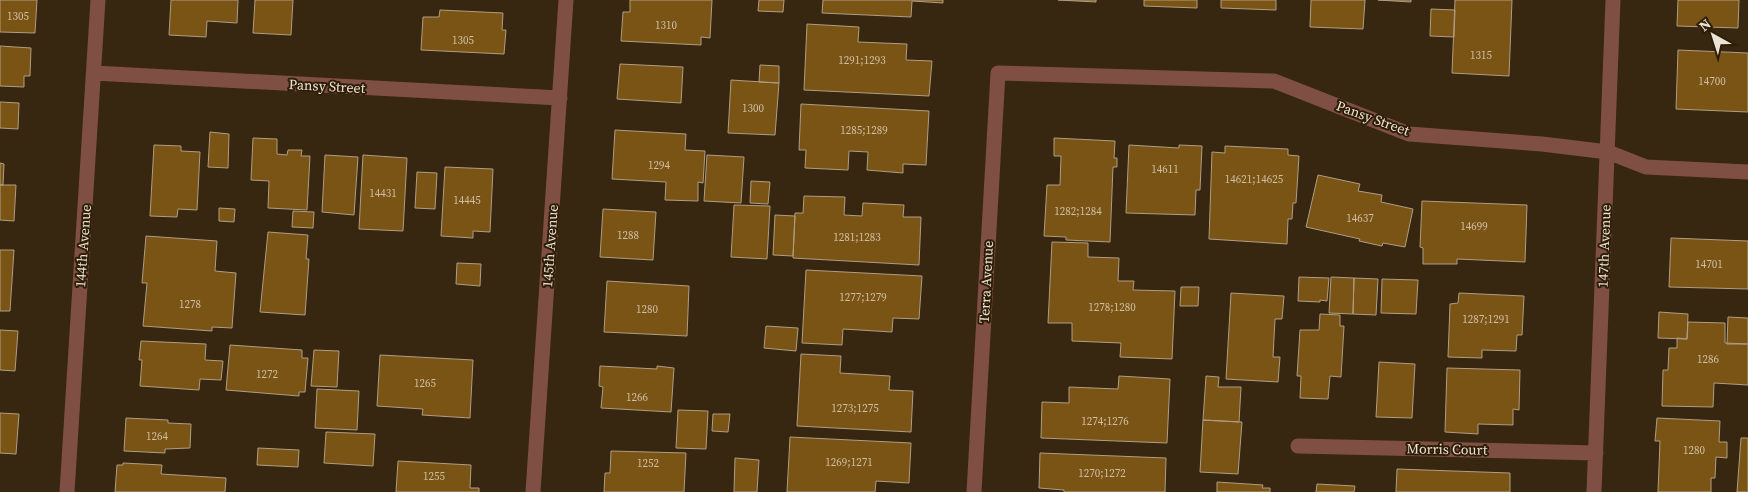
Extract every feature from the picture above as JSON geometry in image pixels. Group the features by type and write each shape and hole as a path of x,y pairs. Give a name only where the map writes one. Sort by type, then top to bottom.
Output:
{"street":[{"name":"144th Avenue","path":"67,492 98,0"},
{"name":"145th Avenue","path":"533,492 566,0"},
{"name":"147th Avenue","path":"1594,492 1613,0"},
{"name":"Pansy Street","path":"94,73 560,98"},
{"name":"Pansy Street","path":"998,73 1274,81 1409,134 1542,144 1608,152 1646,167 1748,172"},
{"name":"Terra Avenue","path":"974,492 998,73"},
{"name":"Morris Court","path":"1298,446 1596,453"}],"building":[{"path":"0,0 37,0 35,33 0,32"},
{"path":"171,0 238,0 237,23 207,21 206,37 169,35"},
{"path":"255,0 293,0 291,35 253,33"},
{"path":"630,0 712,0 710,38 701,37 701,45 621,41 623,12 630,12"},
{"path":"759,0 784,0 783,12 758,11"},
{"path":"823,0 943,0 943,3 912,1 911,17 822,13"},
{"path":"1058,0 1096,0 1096,2"},
{"path":"1144,0 1197,0 1197,8 1144,6"},
{"path":"1221,0 1276,0 1276,10 1221,8"},
{"path":"1311,0 1365,0 1363,29 1310,27"},
{"path":"1378,0 1411,0 1411,2"},
{"path":"1455,0 1512,0 1509,76 1452,73"},
{"path":"1678,0 1739,0 1738,28 1677,26"},
{"path":"1431,9 1455,10 1454,37 1430,36"},
{"path":"440,10 503,13 502,30 506,30 504,54 421,50 423,17 439,17"},
{"path":"807,24 859,27 858,42 907,44 906,60 932,61 929,96 804,90"},
{"path":"0,46 31,48 30,76 24,76 24,87 0,86"},
{"path":"1678,50 1748,53 1748,112 1676,109"},
{"path":"620,64 683,67 681,103 617,99"},
{"path":"760,65 779,66 779,83 759,82"},
{"path":"731,80 779,83 775,135 728,133"},
{"path":"0,102 19,103 18,129 0,128"},
{"path":"801,104 929,111 926,165 903,164 903,173 867,170 868,152 849,151 848,170 805,168 806,150 799,150"},
{"path":"615,130 686,134 685,150 705,151 703,183 698,182 698,201 665,200 666,182 612,179"},
{"path":"210,132 229,134 228,168 208,167"},
{"path":"253,138 277,139 277,154 287,155 288,150 302,150 301,156 310,156 307,210 268,208 269,181 251,180"},
{"path":"1054,138 1115,141 1114,158 1117,158 1117,167 1113,167 1110,242 1066,240 1066,237 1044,236 1047,185 1060,185 1061,156 1054,156"},
{"path":"154,145 181,146 181,151 200,152 197,210 178,209 177,217 150,216"},
{"path":"1129,145 1179,148 1179,145 1202,146 1200,190 1196,190 1195,215 1126,213"},
{"path":"1225,146 1288,149 1288,155 1299,156 1296,203 1293,203 1292,219 1288,219 1287,244 1209,239 1212,152 1225,153"},
{"path":"325,155 358,157 354,215 322,212"},
{"path":"363,155 407,158 403,231 359,229"},
{"path":"707,155 744,157 741,203 704,201"},
{"path":"0,163 4,164 3,185 0,185"},
{"path":"445,167 493,169 490,232 473,231 473,238 441,236"},
{"path":"417,172 437,173 435,209 415,208"},
{"path":"1318,175 1360,184 1358,191 1382,195 1381,202 1413,209 1405,247 1383,243 1382,246 1306,227"},
{"path":"751,181 770,182 768,204 750,203"},
{"path":"0,185 16,185 14,221 0,220"},
{"path":"804,196 845,197 844,215 862,216 863,203 904,205 903,217 921,217 919,265 793,258 795,213 803,213"},
{"path":"1422,201 1527,205 1525,262 1457,259 1457,264 1423,264 1423,248 1420,247"},
{"path":"734,205 770,206 767,259 731,257"},
{"path":"219,208 235,209 234,222 219,221"},
{"path":"603,209 656,212 653,260 600,257"},
{"path":"293,211 314,212 313,228 292,227"},
{"path":"775,215 795,216 793,256 773,255"},
{"path":"268,232 308,235 306,259 309,259 305,315 260,312"},
{"path":"146,236 217,241 215,271 236,273 232,328 212,327 212,331 143,326 147,283 142,283"},
{"path":"1671,238 1748,241 1748,289 1669,287"},
{"path":"1052,242 1088,243 1088,257 1119,258 1118,281 1134,281 1133,290 1175,291 1172,359 1120,357 1121,343 1072,341 1072,323 1048,323"},
{"path":"0,250 14,250 10,311 0,311"},
{"path":"457,263 481,264 480,286 456,284"},
{"path":"806,270 922,276 919,319 893,318 892,332 843,329 842,345 802,343"},
{"path":"1299,277 1329,278 1327,301 1298,301"},
{"path":"1331,277 1354,278 1353,314 1329,313"},
{"path":"1354,278 1378,279 1376,315 1353,314"},
{"path":"1382,279 1418,280 1416,314 1381,313"},
{"path":"607,281 689,286 687,336 604,332"},
{"path":"1181,287 1199,287 1198,306 1180,306"},
{"path":"1231,293 1284,296 1282,319 1275,319 1273,357 1280,357 1278,382 1226,379"},
{"path":"1459,293 1524,296 1522,335 1517,335 1516,351 1482,350 1482,358 1448,357 1450,304 1458,303"},
{"path":"1659,312 1688,314 1687,339 1658,338"},
{"path":"1320,314 1340,315 1340,326 1344,326 1341,377 1330,376 1328,399 1300,398 1301,376 1297,376 1300,330 1319,330"},
{"path":"1728,317 1748,318 1748,344 1727,344"},
{"path":"1688,322 1725,323 1725,343 1748,344 1748,385 1714,383 1713,407 1662,406 1663,370 1668,370 1669,348 1677,348 1677,338 1687,339"},
{"path":"766,326 798,328 796,351 764,348"},
{"path":"0,330 18,331 15,371 0,370"},
{"path":"141,341 206,344 205,360 223,361 221,380 200,379 199,390 140,386 142,360 139,360"},
{"path":"230,345 302,350 302,358 308,358 305,392 299,392 299,396 226,390"},
{"path":"314,350 339,351 337,387 311,386"},
{"path":"801,354 841,356 840,373 890,376 889,390 913,391 911,432 797,426"},
{"path":"380,355 473,360 470,418 422,415 423,409 377,406"},
{"path":"1379,362 1415,364 1412,418 1376,417"},
{"path":"600,366 657,369 657,366 674,368 671,412 601,408 603,387 599,386"},
{"path":"1447,368 1520,370 1519,410 1513,409 1513,425 1478,424 1478,434 1445,432"},
{"path":"1119,376 1170,379 1167,443 1041,438 1042,402 1069,403 1069,387 1118,389"},
{"path":"1206,376 1219,377 1218,387 1241,387 1239,422 1203,420"},
{"path":"317,389 359,391 357,430 315,428"},
{"path":"678,410 708,411 706,449 676,448"},
{"path":"0,413 19,414 16,454 0,453"},
{"path":"713,414 730,414 728,432 712,431"},
{"path":"126,418 168,420 168,423 191,424 190,448 165,449 165,453 124,451"},
{"path":"1657,418 1720,421 1719,442 1727,442 1727,458 1716,457 1715,478 1711,478 1711,492 1658,492 1660,441 1655,441"},
{"path":"1203,420 1242,422 1238,474 1200,472"},
{"path":"326,432 375,434 373,466 324,463"},
{"path":"790,437 911,443 909,483 876,481 875,492 787,492"},
{"path":"1741,438 1748,438 1748,492 1737,492"},
{"path":"258,448 299,450 298,467 257,465"},
{"path":"611,451 686,453 684,492 604,492 605,473 610,473"},
{"path":"1040,453 1166,458 1165,492 1064,492 1064,490 1039,488"},
{"path":"735,458 759,460 757,492 734,492"},
{"path":"398,461 471,465 470,488 479,488 479,492 396,492"},
{"path":"123,463 162,465 161,474 226,478 225,492 115,492 117,465 123,465"},
{"path":"1397,469 1510,473 1510,492 1396,492"},
{"path":"1217,482 1263,485 1262,488 1270,488 1270,492 1217,492"},
{"path":"1317,484 1355,486 1354,492 1316,492"}]}
